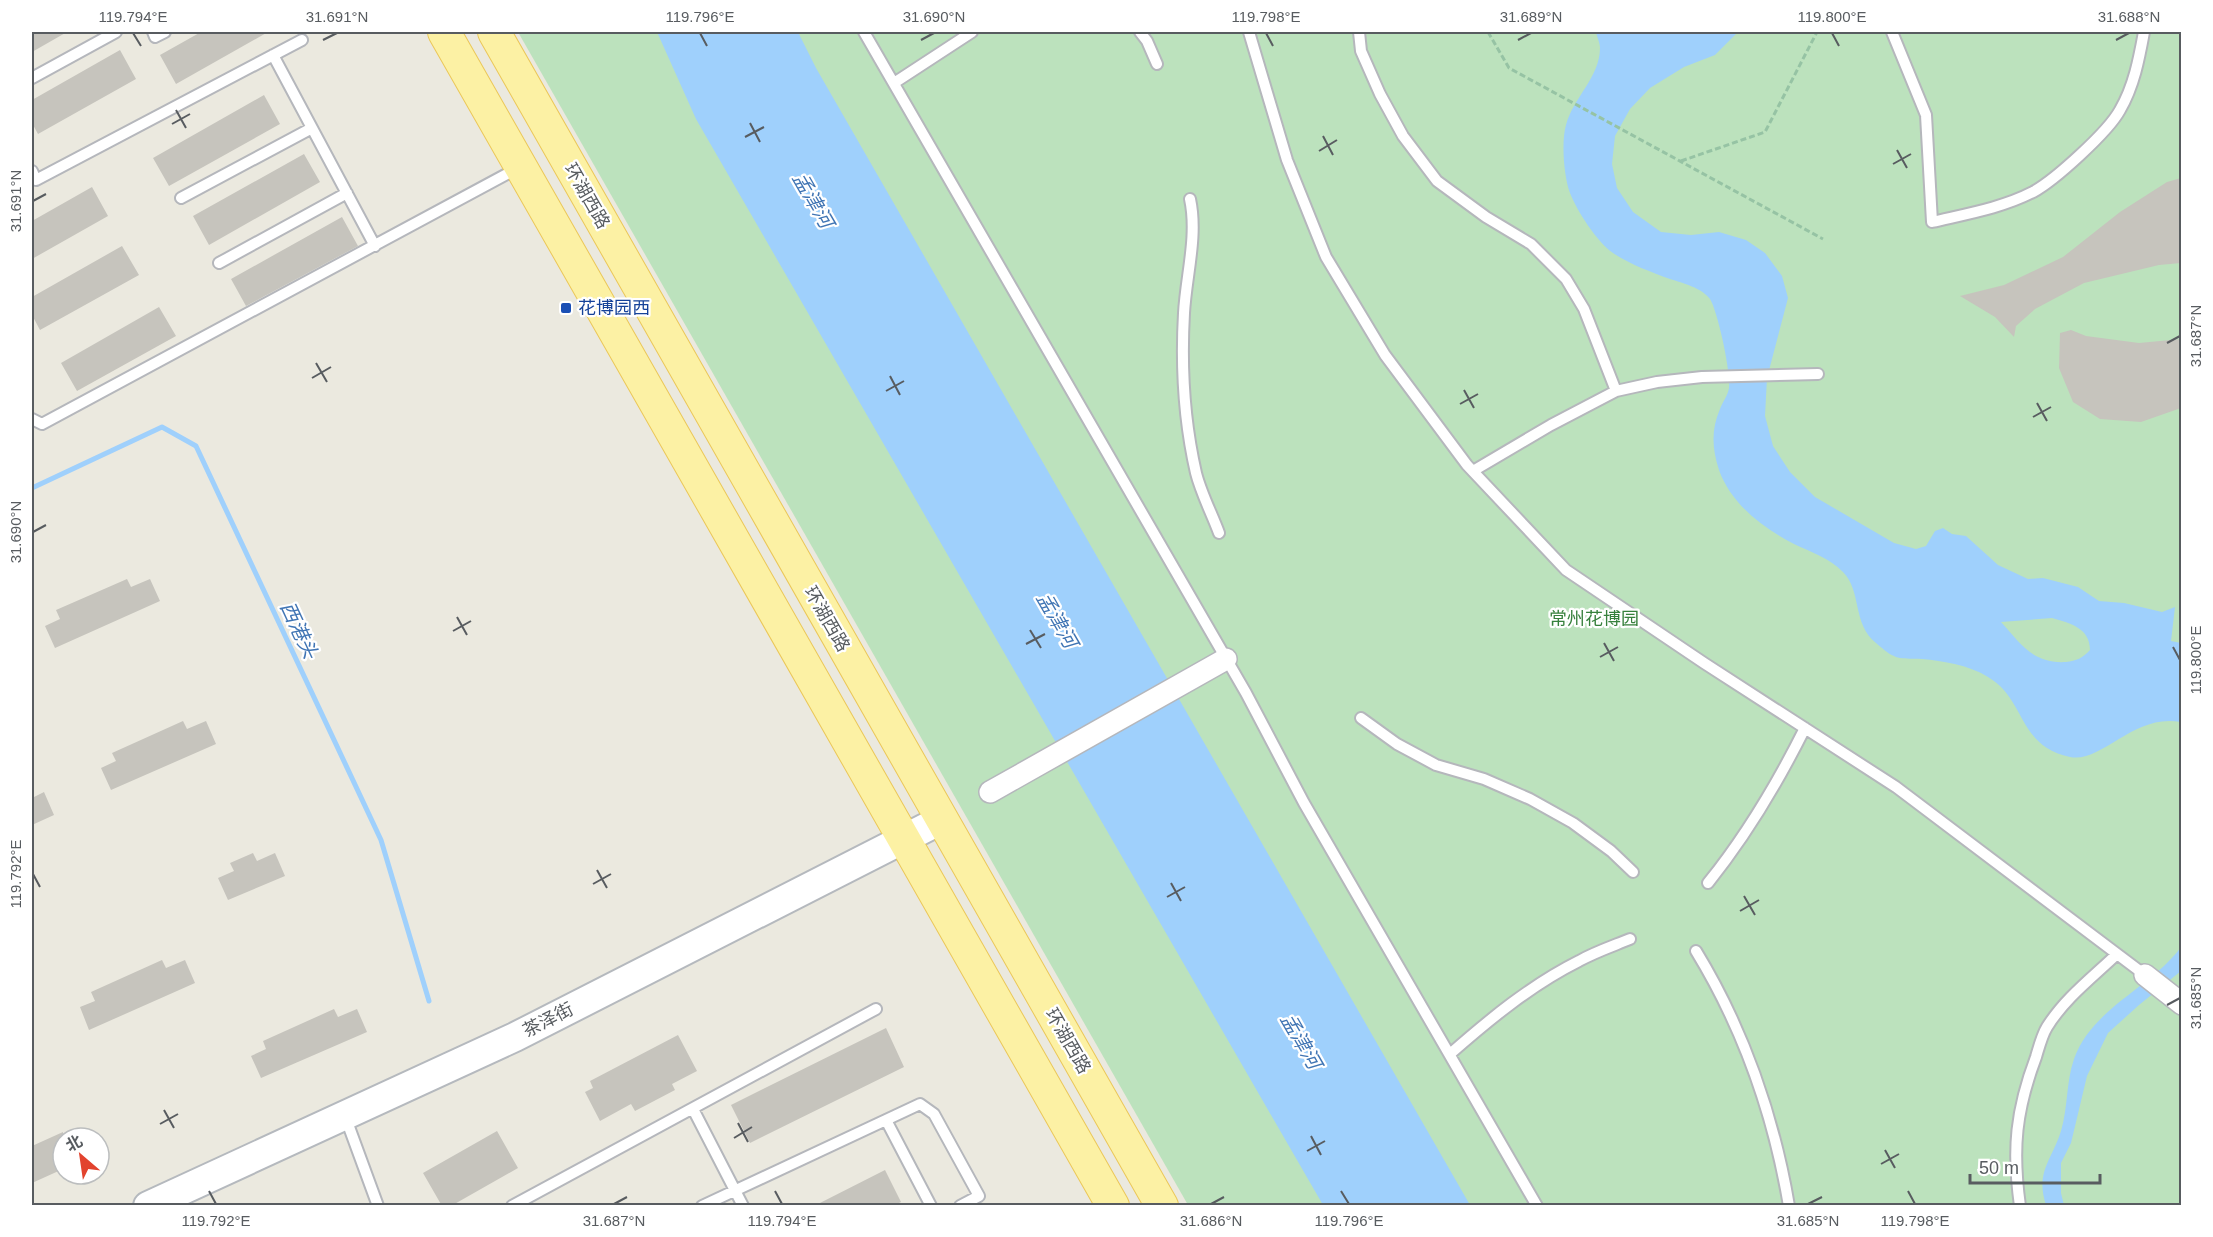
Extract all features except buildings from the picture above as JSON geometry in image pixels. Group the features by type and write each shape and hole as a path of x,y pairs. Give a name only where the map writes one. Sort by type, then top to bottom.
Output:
{"main road":[{"path":"444,32 1113,1206"},
{"name":"环湖西路","path":"494,32 1162,1206"}],"street":[{"path":"990,792 1218,663"},
{"name":"茶泽街","path":"148,1206 515,1037 941,820"},
{"path":"2145,975 2181,1004"}],"lane":[{"path":"32,78 116,32"},
{"path":"153,32 155,37 165,32"},
{"path":"864,32 1218,663 1304,803 1537,1206"},
{"path":"894,83 972,32"},
{"path":"1140,32 1147,41 1157,64"},
{"path":"1249,32 1287,160 1326,257 1385,355 1473,471 1566,570 1704,663 1896,787 2145,975"},
{"path":"1359,32 1360,51 1403,136 1437,181 1486,217 1531,244 1566,279 1584,309 1616,391"},
{"path":"1892,32 1926,115 1932,222 1988,209 2034,191 2079,157 2119,111 2138,67 2144,32"},
{"path":"32,171 36,180 303,40"},
{"path":"273,55 375,246"},
{"path":"181,198 312,128"},
{"path":"32,419 42,424 520,167"},
{"path":"219,263 347,193"},
{"path":"1190,199 1193,212 1193,236 1186,282 1182,345 1186,417 1196,475 1220,533"},
{"path":"1473,471 1551,425 1616,391 1657,382 1702,377 1818,374"},
{"path":"1361,718 1397,744 1436,765 1484,779 1530,799 1573,823 1611,850 1632,872"},
{"path":"1708,882 1730,855 1790,758 1805,728"},
{"path":"1450,1054 1490,1018 1522,995 1578,961 1630,939"},
{"path":"1696,951 1718,987 1764,1103 1782,1164 1789,1206"},
{"path":"2020,1206 2016,1161 2018,1112 2046,1028 2069,999 2117,954"},
{"path":"512,1206 876,1010"},
{"path":"702,1206 921,1104 934,1114 980,1196 960,1206"},
{"path":"693,1108 743,1206"},
{"path":"345,1115 378,1206"},
{"path":"886,1120 931,1206"}],"path":[{"path":"1488,32 1509,68 1823,239"},
{"path":"1681,161 1765,132 1817,32"}],"green space":[{"name":"常州花博园","path":"518,32 2181,32 2181,1205 1188,1205"}],"water":[{"name":"孟津河","path":"657,32 798,32 816,68 1470,1205 1323,1205 696,119"},
{"path":"1596,32 1738,32 1715,55 1684,67 1650,88 1630,109 1615,136 1612,164 1617,188 1633,212 1661,232 1691,235 1719,232 1746,240 1765,253 1782,276 1788,298 1767,378 1765,416 1773,446 1790,472 1815,497 1894,543 1916,549 1926,546 1935,531 1943,528 1952,534 1966,536 1998,565 2028,579 2043,578 2078,587 2099,601 2124,603 2162,612 2175,607 2171,641 2181,643 2181,722 2164,721 2148,725 2095,753 2082,757 2070,757 2053,752 2031,733 2010,697 1988,677 1956,664 1900,658 1876,643 1863,627 1853,588 1843,572 1826,559 1794,544 1760,523 1731,494 1719,470 1715,454 1715,424 1728,391 1729,380 1720,329 1710,299 1697,289 1640,268 1613,253 1588,226 1568,186 1564,159 1564,132 1569,115 1591,78 1599,59 1600,44","holes":["2052,618 2072,625 2083,632 2087,636 2090,650 2082,657 2070,662 2045,660 2022,645 2001,622"]},
{"path":"2181,947 2181,971 2108,1033 2087,1076 2071,1143 2061,1163 2061,1193 2064,1205 2046,1205 2042,1184 2046,1166 2061,1131 2071,1068 2083,1041 2108,1012 2154,975"}],"waterway":[{"name":"西港头","path":"32,488 162,427 196,446 381,840 429,1001"}],"place":[{"name":"花博园西","path":"566,308"}]}
